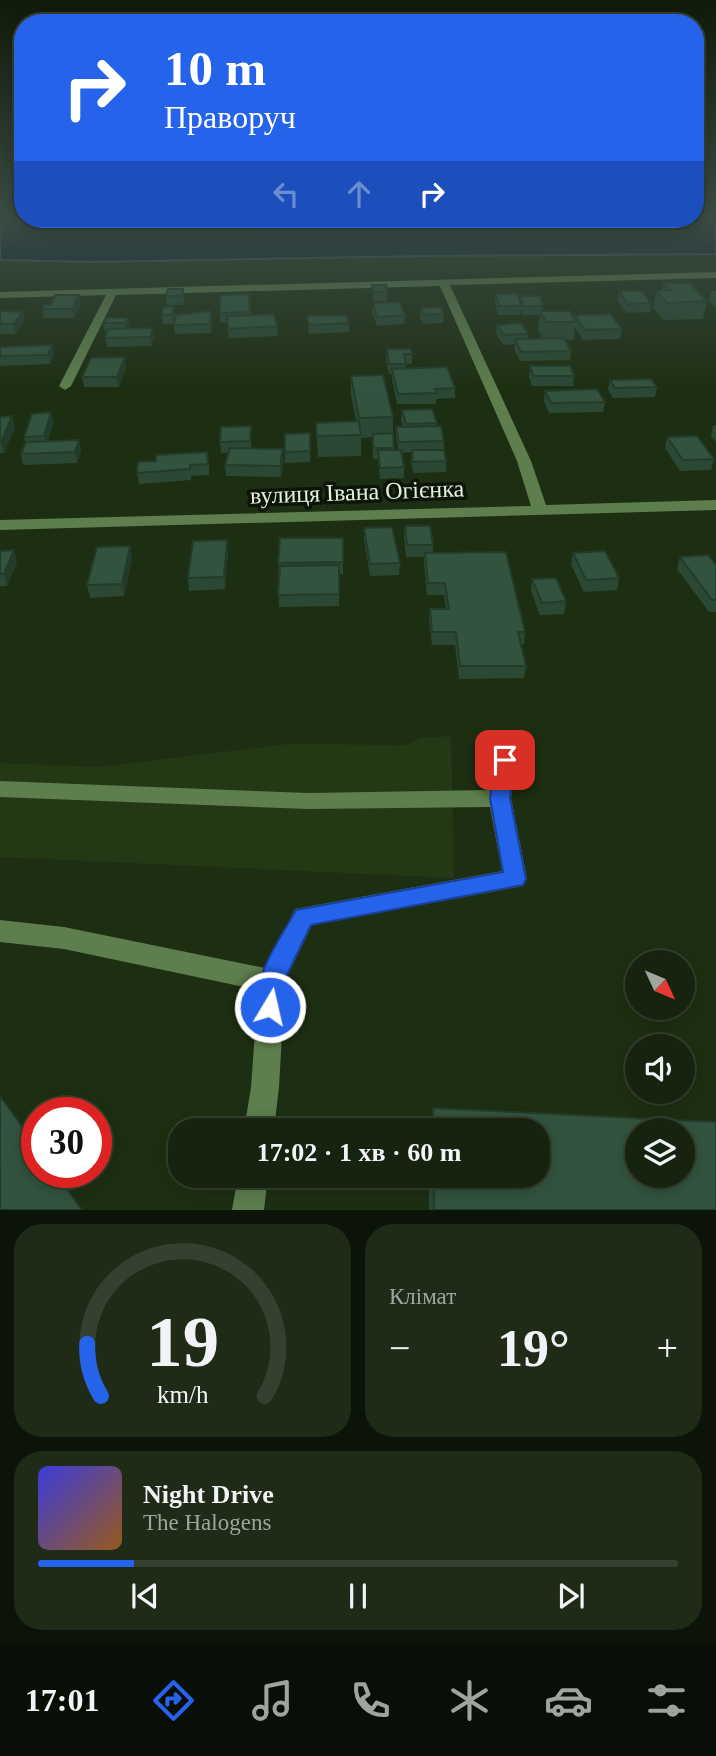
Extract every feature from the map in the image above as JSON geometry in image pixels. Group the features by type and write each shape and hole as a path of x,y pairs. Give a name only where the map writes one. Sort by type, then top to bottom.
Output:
{"street":[{"path":"0,295 672,276"},
{"path":"444,284 524,461 540,509"},
{"path":"65,386 112,293"},
{"name":"вулиця Івана Огієнка","path":"0,525 716,505"},
{"path":"261,1118 272,981 304,916 515,879 500,798 505,760"},
{"path":"0,789 308,801 500,798"},
{"path":"0,931 64,938 272,981"},
{"path":"248,1210 251,1188"}],"shaded area":[{"path":"451,736 454,878 0,857 0,763 99,767 288,744 405,745 422,738"}],"building":[{"path":"664,283 690,283 707,301 667,303 656,291 670,290"},
{"path":"372,285 386,285 387,292 373,292"},
{"path":"168,289 183,289 182,296 166,296"},
{"path":"619,291 642,291 651,303 628,304"},
{"path":"249,294 250,312 220,313 220,295"},
{"path":"496,294 518,294 521,306 499,306"},
{"path":"55,295 79,295 72,309 42,309 44,305 50,305"},
{"path":"521,296 540,296 543,306 524,306"},
{"path":"399,302 405,315 377,317 373,303"},
{"path":"174,306 172,314 162,315 163,307"},
{"path":"441,307 444,314 424,315 421,308"},
{"path":"0,311 23,312 13,324 0,324"},
{"path":"211,311 210,324 174,325 176,315"},
{"path":"540,311 570,311 576,322 546,322"},
{"path":"274,314 277,326 228,329 227,316"},
{"path":"610,314 622,329 585,330 575,315"},
{"path":"346,315 349,323 309,325 307,316"},
{"path":"106,318 128,318 125,323 103,323"},
{"path":"521,323 528,334 504,335 497,325"},
{"path":"153,328 150,337 105,338 108,329"},
{"path":"564,338 571,351 521,352 515,339"},
{"path":"52,345 48,355 0,356 0,347"},
{"path":"387,349 411,349 412,354 404,354 406,364 389,364"},
{"path":"125,357 117,377 82,377 91,358"},
{"path":"530,366 570,366 574,376 533,376"},
{"path":"447,367 455,388 435,389 437,393 398,394 392,369"},
{"path":"383,375 393,417 359,418 351,376"},
{"path":"651,379 657,387 615,388 610,380"},
{"path":"597,389 605,402 551,403 545,391"},
{"path":"432,409 437,423 406,424 402,410"},
{"path":"51,412 44,436 24,437 32,414"},
{"path":"12,416 1,442 0,442 0,417"},
{"path":"359,421 361,435 317,436 316,423"},
{"path":"251,426 250,441 220,442 221,427"},
{"path":"441,426 444,441 399,442 396,427"},
{"path":"310,433 310,451 285,452 285,434"},
{"path":"393,433 394,448 373,448 373,434"},
{"path":"697,436 714,459 683,460 667,437"},
{"path":"79,440 75,452 21,454 26,442"},
{"path":"230,448 283,449 280,466 225,465"},
{"path":"378,450 401,450 404,467 380,468"},
{"path":"412,450 444,450 446,461 413,462"},
{"path":"207,452 208,464 190,465 190,469 137,473 138,462 156,461 156,455"},
{"path":"405,526 430,526 433,545 407,545"},
{"path":"392,527 400,563 370,564 364,528"},
{"path":"280,538 343,538 343,562 278,563"},
{"path":"227,540 224,577 188,578 193,541"},
{"path":"130,546 122,584 87,585 97,547"},
{"path":"14,550 4,574 0,574 0,551"},
{"path":"605,551 619,578 586,580 573,553"},
{"path":"506,552 525,632 518,632 526,666 460,666 456,632 432,632 430,609 449,609 445,583 428,583 425,553"},
{"path":"708,555 716,565 716,600 712,600 680,557"},
{"path":"339,565 339,594 278,595 280,566"},
{"path":"556,578 566,601 542,603 532,579"},
{"path":"0,1096 21,1125 21,1188 66,1188 82,1210 0,1210"},
{"path":"433,1108 635,1118 625,1118 625,1188 695,1188 695,1121 716,1122 716,1210 434,1210 434,1188 550,1188 550,1118 433,1118"}],"route":[{"path":"270,1007 272,981 304,916 515,879 500,798 505,760"}]}
